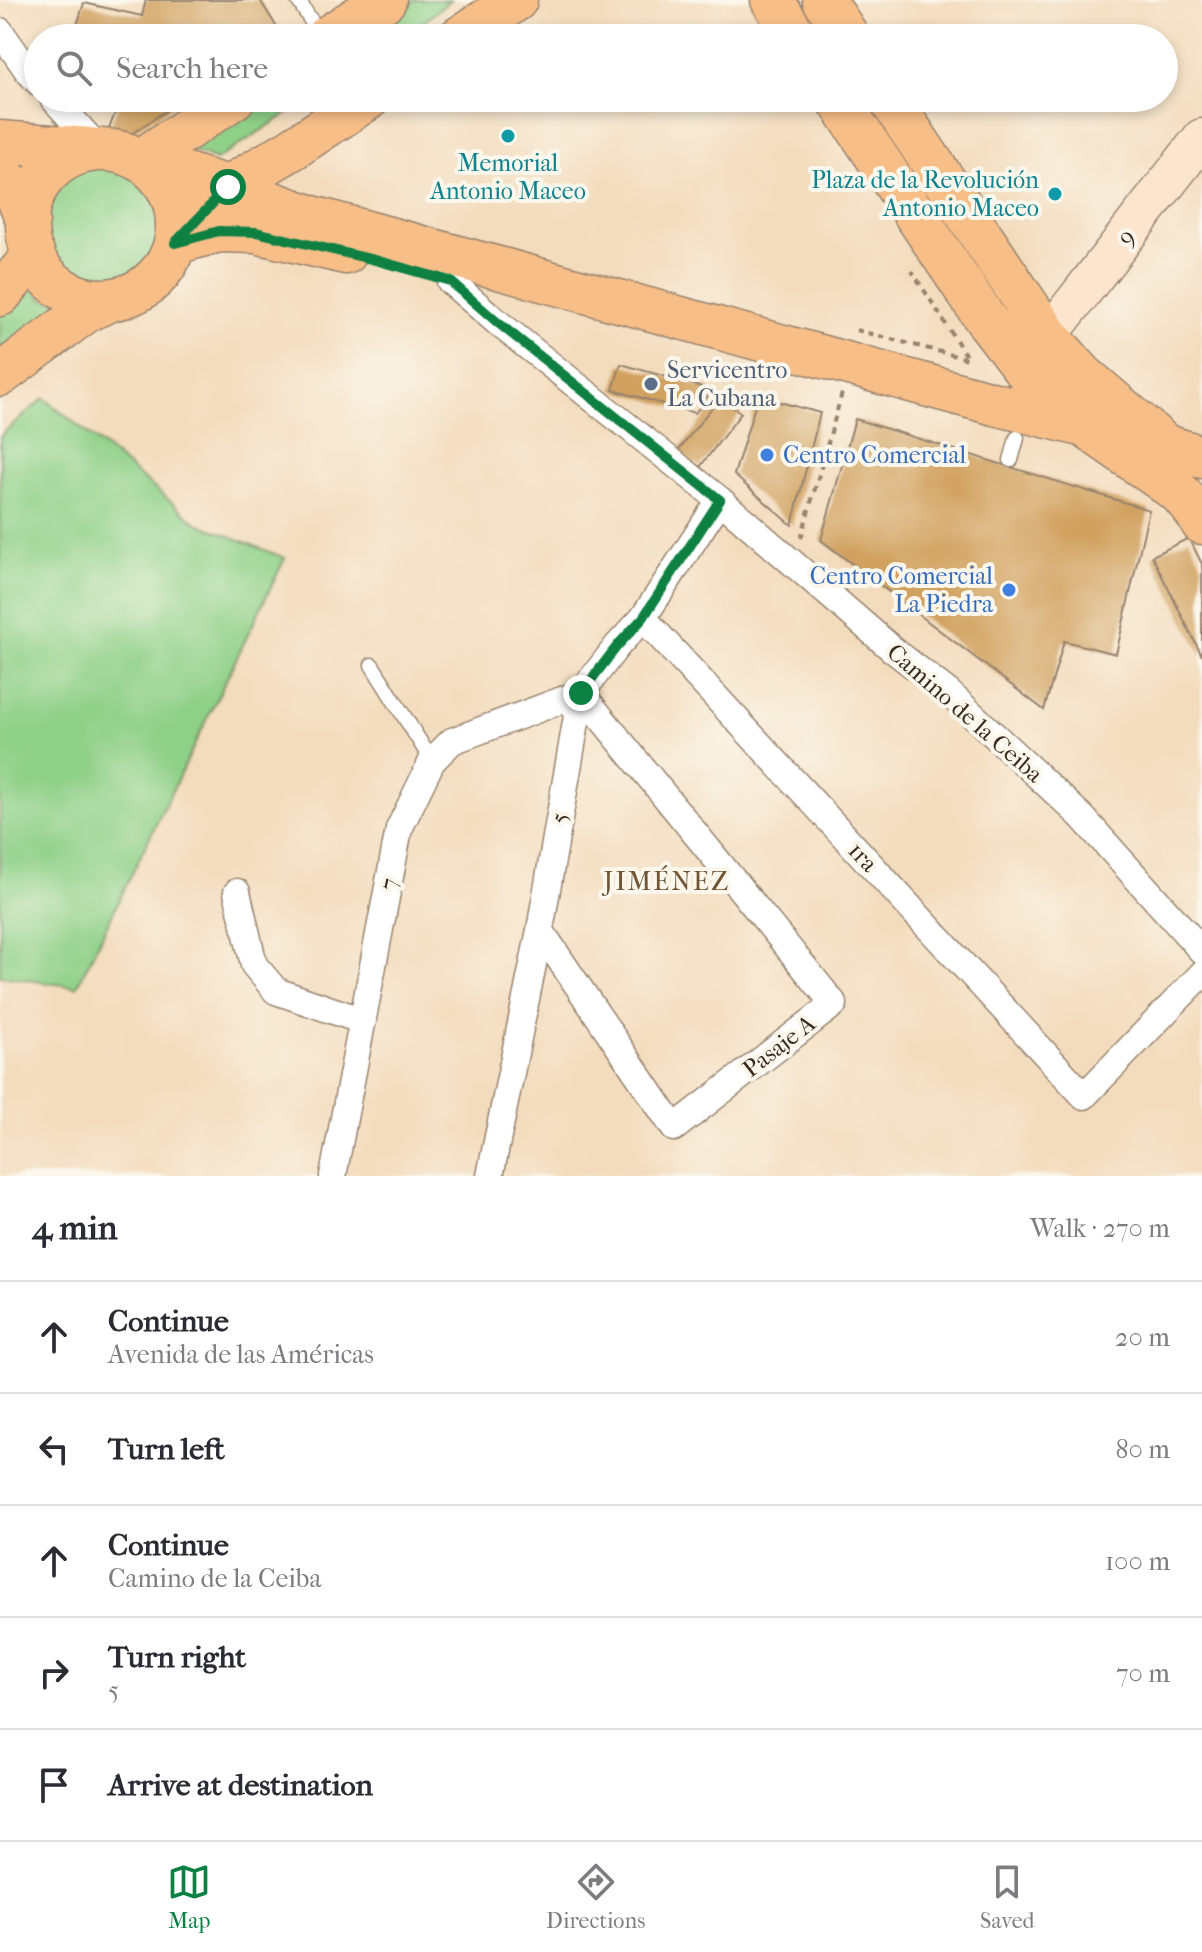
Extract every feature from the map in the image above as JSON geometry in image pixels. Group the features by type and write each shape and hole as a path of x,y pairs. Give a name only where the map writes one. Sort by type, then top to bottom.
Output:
{"main road":[{"path":"346,24 385,0"},
{"path":"480,24 516,0"},
{"path":"772,0 788,24"},
{"path":"824,0 840,24"},
{"path":"141,160 213,112"},
{"path":"175,243 228,187 348,112"},
{"path":"846,112 984,317 1032,379 1086,427"},
{"path":"898,112 1048,336 1083,375 1202,484"},
{"path":"0,142 120,151 312,217 1086,427 1172,458 1202,477"},
{"path":"0,295 31,238 34,194 41,182 50,171 72,156 99,149"},
{"path":"292,149 284,171 286,186 312,217"},
{"path":"0,375 88,310 139,291 168,262 175,243 177,214 171,195 160,177 141,160"},
{"path":"0,171 12,186 49,278 66,290 92,299 113,299"},
{"path":"175,243 219,231 256,232 375,260 843,391 1014,449 1172,458"},
{"path":"970,397 991,377 993,366 984,317"},
{"path":"1172,458 1180,493 1202,523"}],"street":[{"path":"0,31 24,63"},
{"path":"66,112 99,149"},
{"name":"9","path":"1048,336 1202,138"},
{"name":"Camino de la Ceiba","path":"450,281 720,500 892,649 949,693 1082,817 1202,951"},
{"name":"5","path":"490,1176 540,930 581,693 643,618 720,500"},
{"name":"1ra","path":"643,618 1084,1096 1202,974"},
{"name":"7","path":"333,1176 399,829 432,761 452,741 581,693"},
{"name":"Pasaje A","path":"540,930 674,1128 834,1004 581,693"},
{"path":"237,892 254,965 276,991 363,1021"}],"lane":[{"path":"298,0 314,24"},
{"path":"372,665 432,761"}],"path":[{"path":"846,327 968,359 909,268"},
{"path":"801,537 843,391"}],"green space":[{"path":"415,0 450,0 420,24 378,24"},
{"path":"240,112 290,112 216,160 185,148"},
{"path":"101,166 123,170 142,183 155,202 159,224 155,246 142,265 123,278 101,282 79,278 60,265 47,246 43,224 47,202 60,183 79,170"},
{"path":"30,279 42,299 66,303 0,349 0,315"},
{"path":"44,398 197,523 285,558 77,987 0,976 0,436"}],"building":[{"path":"146,0 260,0 275,24 77,24 84,3 142,16"},
{"path":"115,112 164,112 128,136 109,129"},
{"path":"621,364 712,390 695,413 613,390"},
{"path":"758,396 820,413 792,525 734,475"},
{"path":"720,397 741,413 700,467 677,452"},
{"name":"Centro Comercial La Piedra","path":"855,419 1149,510 1116,654 1064,641 1044,710 821,540"},
{"path":"1189,538 1202,564 1202,656 1152,556"}],"place":[{"name":"Memorial Antonio Maceo","path":"508,136"},
{"name":"Plaza de la Revolución Antonio Maceo","path":"1055,194"},
{"name":"Servicentro La Cubana","path":"651,384"},
{"name":"Centro Comercial","path":"767,455"},
{"name":"Centro Comercial La Piedra","path":"1009,590"}],"district":[{"name":"JIMÉNEZ","path":"667,881"}],"route":[{"path":"228,187 175,243 219,231 256,232 450,281 720,500 643,618 581,693"}]}
